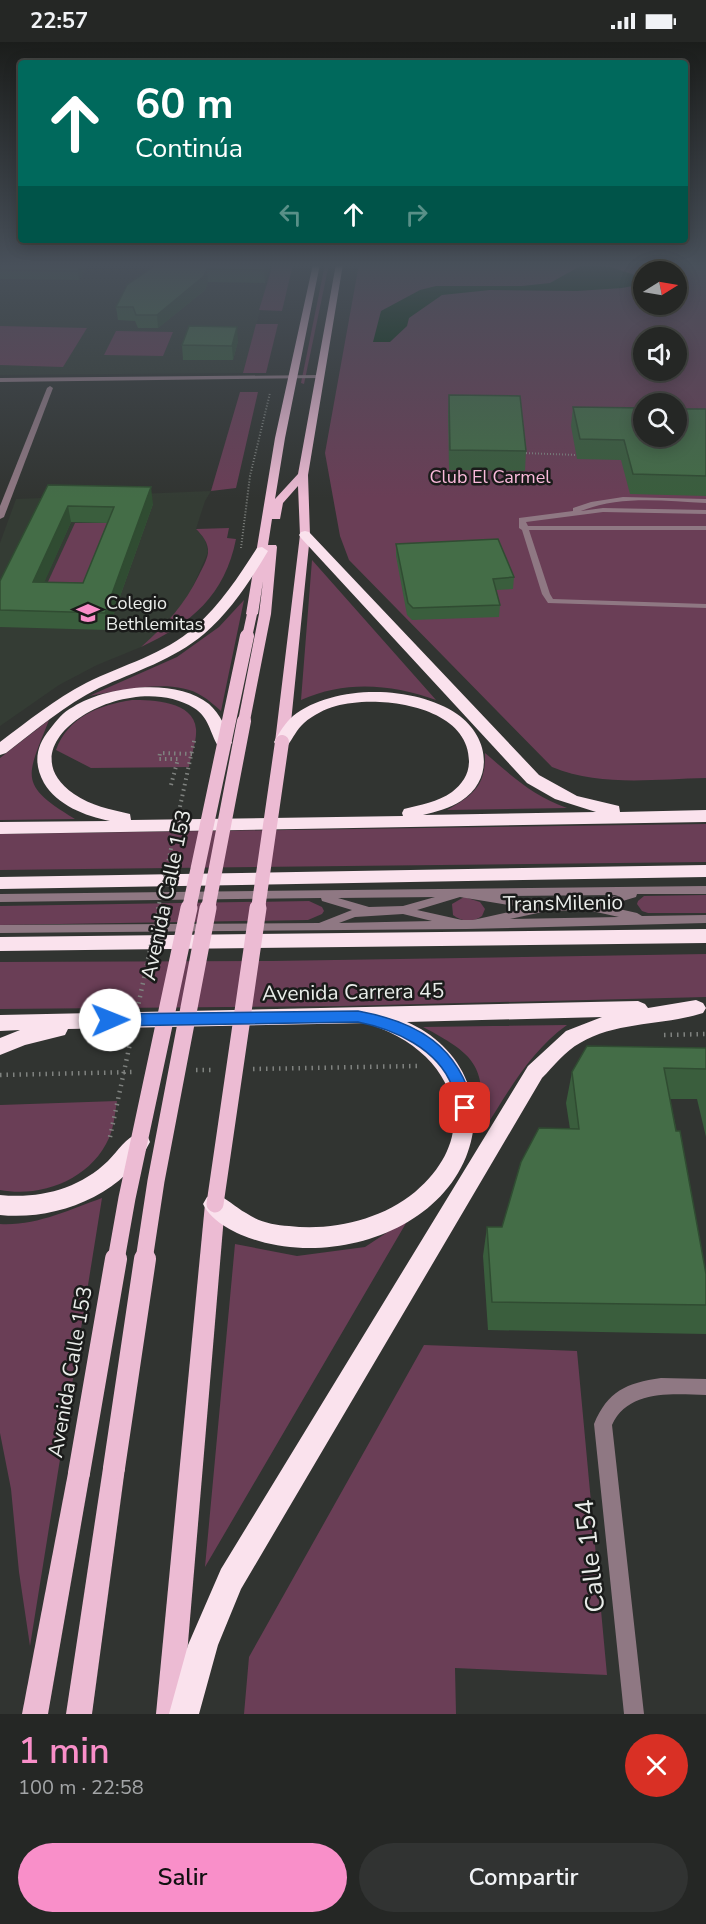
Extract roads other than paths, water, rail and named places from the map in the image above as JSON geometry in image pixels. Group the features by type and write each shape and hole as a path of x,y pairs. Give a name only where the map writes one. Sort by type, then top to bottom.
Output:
{"highway":[{"path":"305,535 533,779 553,793 578,803 612,810 684,817"},
{"path":"0,750 75,696 143,665 189,640 216,617 228,603 262,551"},
{"path":"183,825 114,817 70,801 53,787 45,774 43,764 50,738 67,718 91,704 129,693 147,692 185,698 200,706 211,716 224,743"},
{"path":"282,742 304,716 325,705 343,700 381,697 419,703 444,713 464,728 473,739 478,764 475,777 466,789 449,801 413,813 364,820"},
{"path":"0,828 364,820 706,816"},
{"path":"0,884 706,871"},
{"path":"0,944 706,936"},
{"path":"184,1714 202,1648 215,1611 231,1579 535,1072 573,1037 599,1026 701,1008"},
{"name":"Avenida Carrera 45","path":"0,1023 701,1008"},
{"path":"215,1204 238,1222 254,1229 293,1237 317,1237 363,1230 404,1212 436,1185 457,1153 464,1131 465,1108 460,1086 450,1066 432,1047 411,1032 386,1022 358,1017"},
{"path":"0,1047 21,1038 90,1021"},
{"path":"0,1205 13,1207 50,1203 77,1194 99,1182 139,1142"}],"main road":[{"name":"Avenida Calle 153","path":"35,1714 139,1142 224,743 258,614 262,551 300,342"},
{"path":"169,1714 215,1204 282,742 298,615 305,535 303,475 326,342"},
{"name":"Avenida Calle 153","path":"79,1714 156,1181 278,502 303,475"}],"street":[{"path":"0,380 292,381"},
{"path":"0,388 319,380"},
{"path":"0,517 50,388"},
{"name":"Calle 154","path":"634,1714 603,1424 606,1412 621,1398 659,1386 706,1387"}],"lane":[{"path":"567,515 591,503 612,500 706,501"},
{"path":"603,510 607,528"},
{"path":"706,513 603,510 522,520 546,594 551,601 706,606"},
{"path":"567,515 571,528"},
{"path":"523,528 706,528"},
{"name":"TransMilenio","path":"0,898 706,890"},
{"name":"TransMilenio","path":"403,910 460,893 547,907 587,906 650,891"},
{"name":"TransMilenio","path":"311,896 369,911"},
{"name":"TransMilenio","path":"587,906 660,920"},
{"name":"TransMilenio","path":"309,927 369,911 403,910 467,925 547,907"},
{"name":"TransMilenio","path":"0,929 467,925 706,919"}],"place":[{"name":"Colegio Bethlemitas","path":"88,613"}],"park label":[{"name":"Club El Carmel","path":"490,477"}]}
